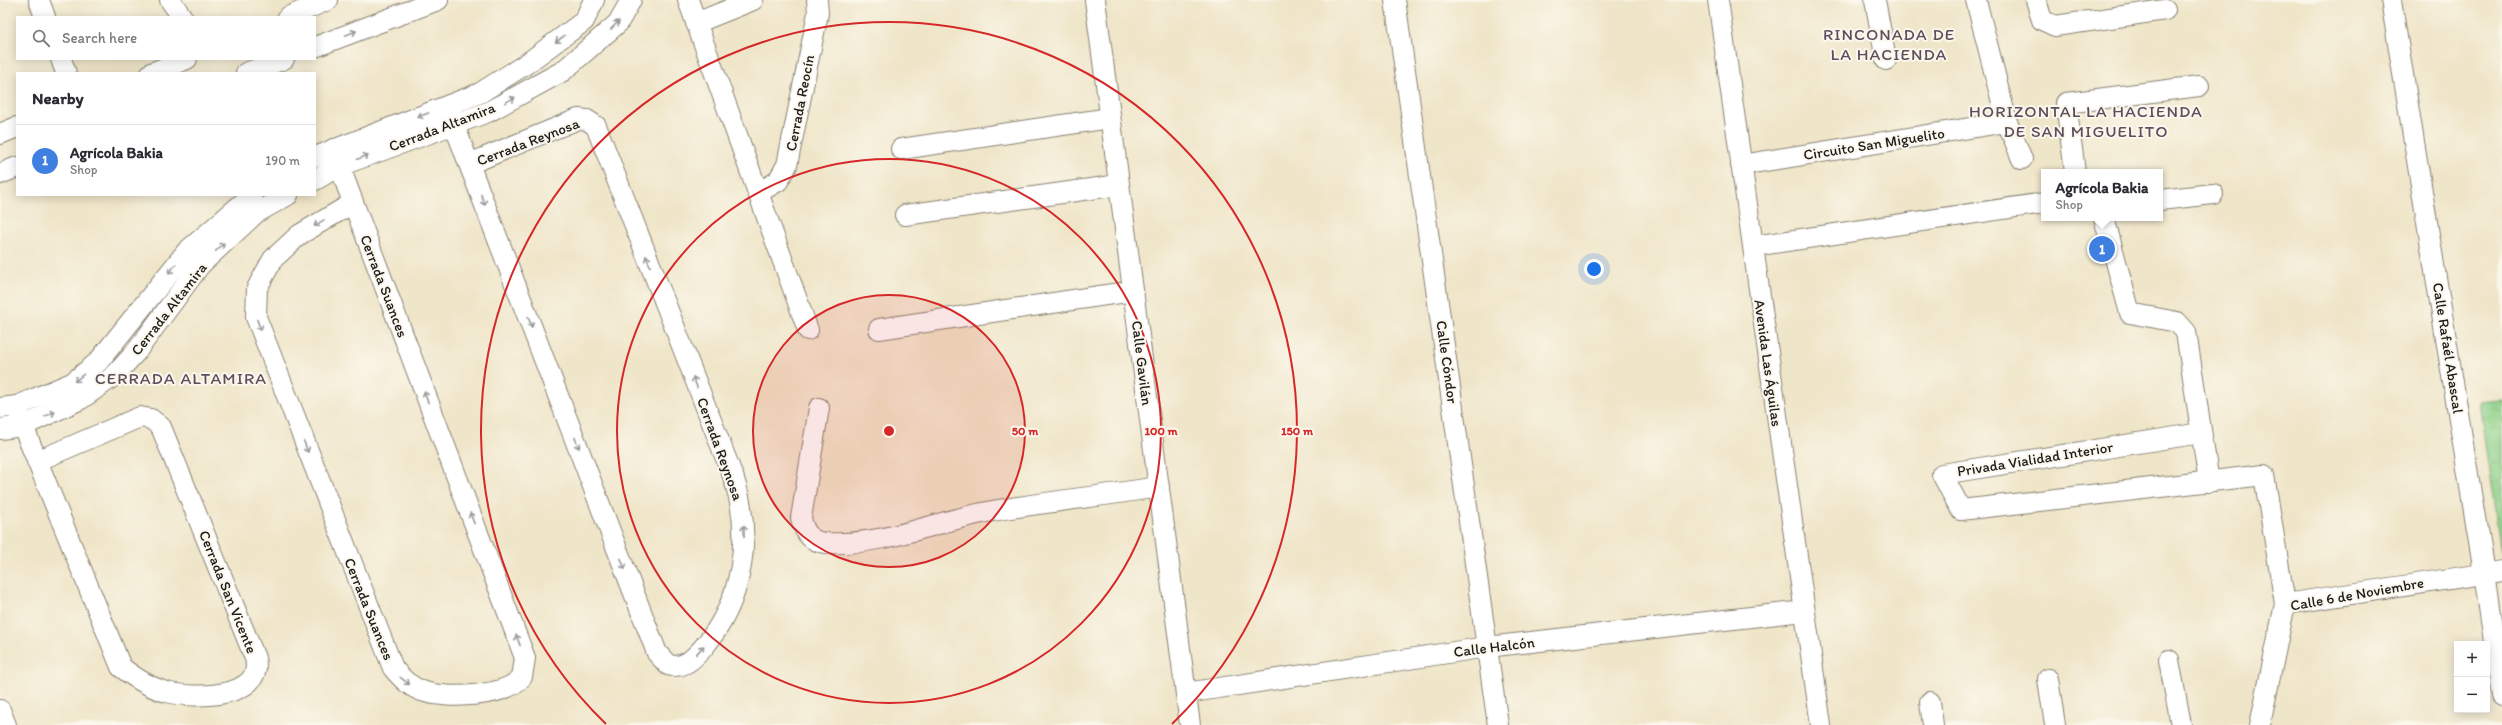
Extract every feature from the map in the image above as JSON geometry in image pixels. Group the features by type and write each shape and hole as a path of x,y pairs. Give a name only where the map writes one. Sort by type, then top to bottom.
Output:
{"street":[{"path":"39,0 45,16"},
{"path":"162,0 165,16"},
{"path":"170,0 181,16"},
{"path":"290,16 328,0"},
{"path":"316,47 438,0"},
{"name":"Cerrada Altamira","path":"450,115 480,92 526,64 584,21 594,0"},
{"name":"Cerrada Altamira","path":"316,178 329,157 450,115 488,112 563,70 618,23 631,0"},
{"path":"688,0 808,330"},
{"path":"696,24 753,0"},
{"name":"Cerrada Reocín","path":"758,193 778,181 787,165 818,13 817,0"},
{"name":"Calle Gavilán","path":"1095,0 1190,725"},
{"name":"Calle Cóndor","path":"1395,0 1498,725"},
{"name":"Avenida Las Águilas","path":"1718,0 1821,725"},
{"path":"1875,0 1886,60"},
{"path":"1976,0 2007,122 2022,159"},
{"path":"2036,0 2042,20 2055,26 2165,10"},
{"name":"Calle Rafaél Abascal","path":"2391,0 2493,572 2502,696"},
{"path":"61,60 66,72"},
{"path":"153,72 180,60"},
{"path":"249,72 281,60"},
{"path":"2075,169 2066,103 2199,86"},
{"name":"Cerrada Reynosa","path":"450,115 658,653 668,665 681,666 687,664 711,638 729,607 743,553 743,512 734,479 596,126 587,120 578,119 469,164"},
{"path":"901,150 1110,118"},
{"name":"Circuito San Miguelito","path":"1742,165 2007,122"},
{"path":"0,134 16,127"},
{"name":"Cerrada Suances","path":"329,157 353,203 525,658 522,677 510,687 479,694 447,696 417,689 401,678 393,668 256,317 257,288 273,259 299,235 353,203"},
{"path":"0,174 16,167"},
{"path":"905,215 1119,185"},
{"path":"2163,200 2213,194"},
{"name":"Cerrada Altamira","path":"8,407 72,383 98,362 187,251 251,196"},
{"name":"Cerrada Altamira","path":"0,429 23,426 81,399 114,376 136,352 200,265 256,213 286,196"},
{"path":"1753,246 2041,203"},
{"path":"2105,221 2130,313 2177,322 2186,332 2209,482"},
{"path":"879,329 1133,291"},
{"name":"Cerrada San Vicente","path":"8,407 23,426 37,461 121,668 150,686 182,695 220,693 243,686 251,680 256,670 255,658 161,427 157,422 140,417 37,461"},
{"path":"819,408 801,518 803,530 811,538 825,543 870,541 986,512 1159,488"},
{"name":"Privada Vialidad Interior","path":"2201,433 1942,474 1961,510 2209,482 2264,474 2285,604"},
{"name":"Calle 6 de Noviembre","path":"2260,725 2285,604 2493,572"},
{"name":"Calle Halcón","path":"1186,693 1487,647 1804,611"},
{"path":"2169,660 2181,725"},
{"path":"2048,679 2055,725"},
{"path":"1930,702 1933,725"},
{"path":"0,710 6,725"}],"green space":[{"path":"2502,400 2502,552 2501,552 2479,402"}],"place":[{"name":"Agrícola Bakia","path":"2102,249"}],"district":[{"name":"RINCONADA DE LA HACIENDA","path":"1889,44"},
{"name":"HORIZONTAL LA HACIENDA DE SAN MIGUELITO","path":"2086,121"},
{"name":"CERRADA ALTAMIRA","path":"181,378"}]}
